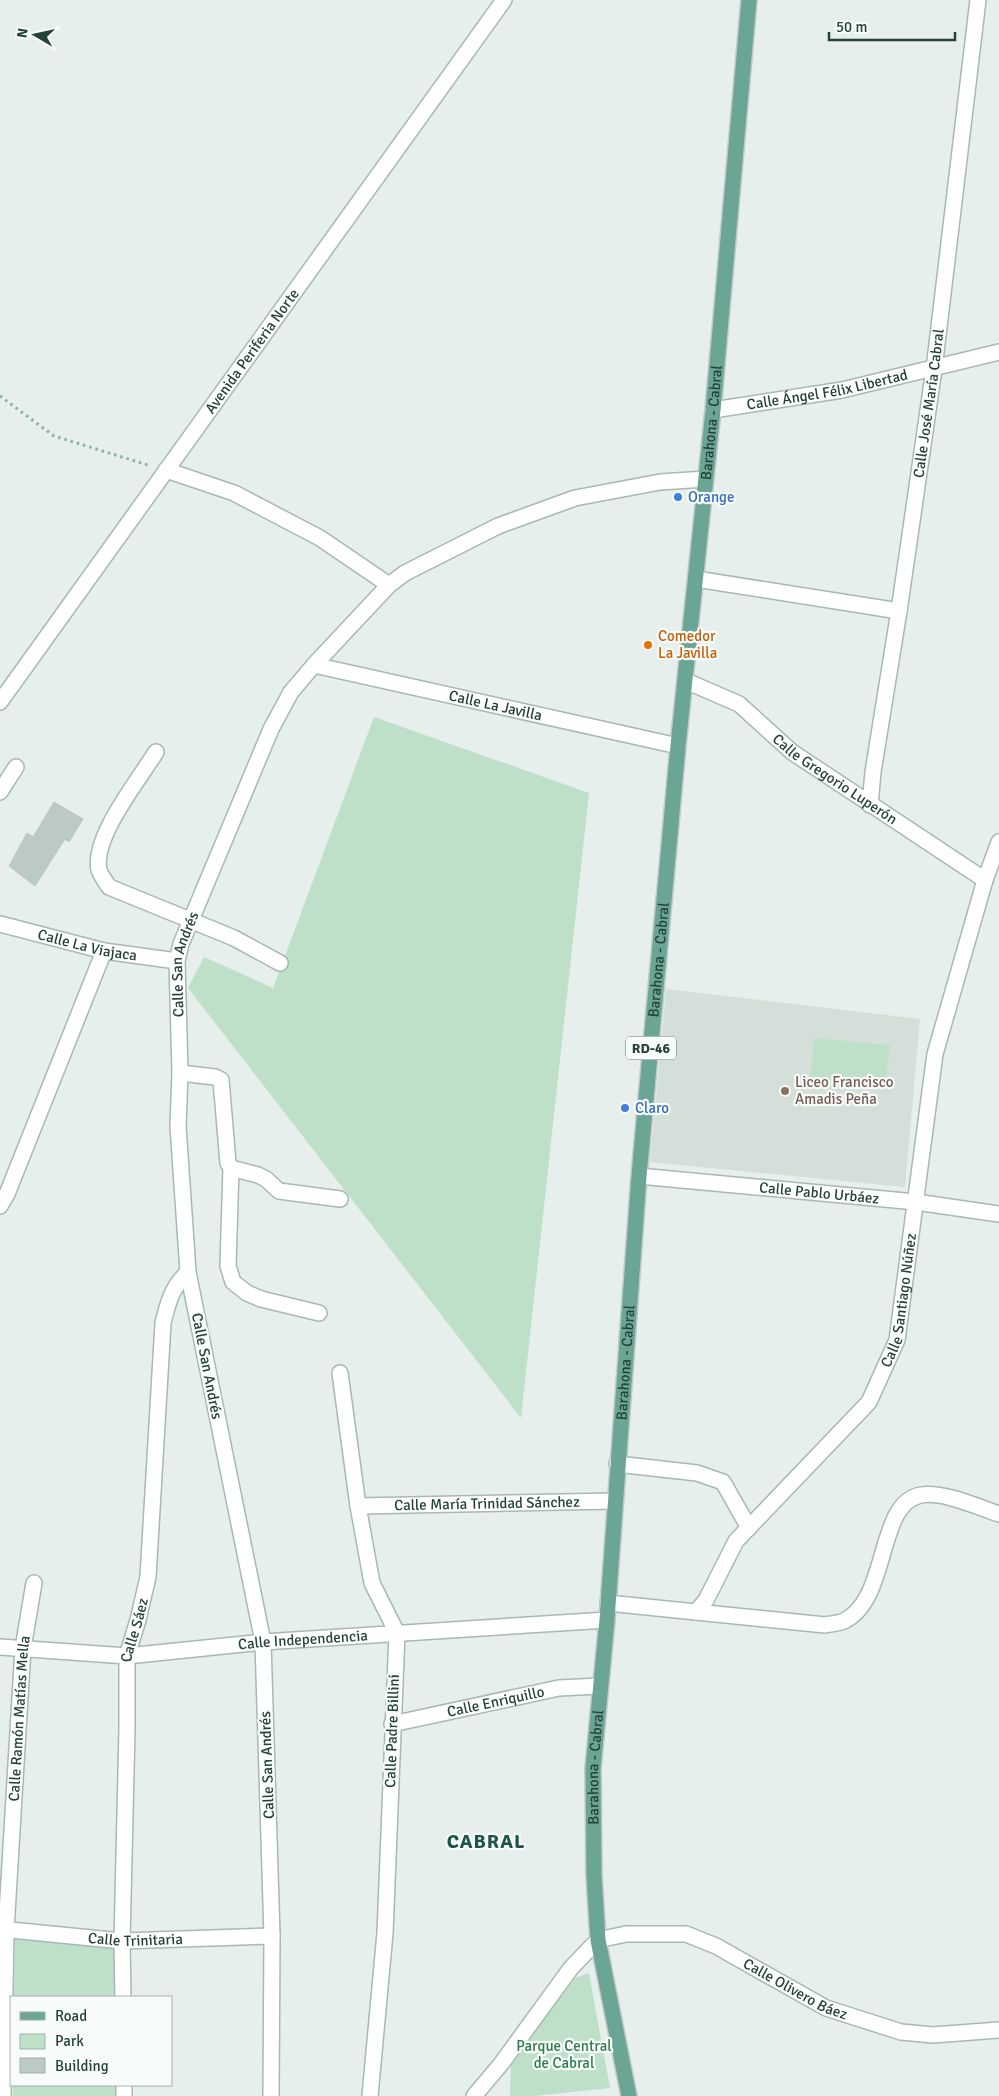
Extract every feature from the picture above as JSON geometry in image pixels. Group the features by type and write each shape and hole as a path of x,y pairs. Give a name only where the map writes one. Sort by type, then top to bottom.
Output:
{"main road":[{"name":"Barahona - Cabral","path":"629,2096 598,1940 594,1875 593,1768 607,1620 639,1176 678,746 713,410 749,0"}],"street":[{"name":"Avenida Periferia Norte","path":"0,702 504,0"},
{"name":"Calle José María Cabral","path":"870,804 873,772 900,611 934,369 978,0"},
{"name":"Calle Ángel Félix Libertad","path":"713,410 842,390 999,352"},
{"path":"166,470 234,493 320,538 389,585"},
{"name":"Calle San Andrés","path":"271,2096 272,1936 263,1642 188,1272 178,1126 180,1073 177,961 181,944 271,729 291,692 389,585 405,573 498,526 575,498 660,482 706,479"},
{"path":"696,579 900,611"},
{"name":"Calle La Javilla","path":"314,665 678,746"},
{"name":"Calle Gregorio Luperón","path":"686,681 739,704 792,752 985,880"},
{"path":"156,752 104,833 99,854 100,872 109,887 234,938 280,963"},
{"path":"0,792 16,767"},
{"name":"Calle Santiago Núñez","path":"696,1612 706,1600 736,1541 869,1402 897,1340 935,1054 985,880 999,842"},
{"name":"Calle La Viajaca","path":"0,924 104,951 177,961"},
{"path":"0,1206 7,1194 104,951"},
{"path":"180,1073 216,1077 220,1080 223,1087 228,1163 231,1168 228,1266 233,1282 247,1293 261,1299 319,1313"},
{"path":"231,1168 258,1175 266,1179 279,1191 340,1199"},
{"name":"Calle Pablo Urbáez","path":"639,1176 916,1202 999,1214"},
{"name":"Calle Sáez","path":"123,1996 122,1941 127,1730 126,1656 138,1620 148,1577 163,1323 170,1296 180,1280 188,1272"},
{"name":"Calle Padre Billini","path":"340,1373 358,1506 372,1583 397,1633 385,1933 370,2096"},
{"path":"618,1464 697,1473 723,1482 749,1528"},
{"path":"608,1603 806,1624 825,1625 844,1621 858,1610 873,1589 890,1529 908,1501 921,1495 938,1496 999,1514"},
{"name":"Calle María Trinidad Sánchez","path":"358,1506 615,1502"},
{"name":"Calle Ramón Matías Mella","path":"3,2096 3,1929 23,1648 34,1583"},
{"name":"Calle Independencia","path":"0,1647 126,1656 263,1642 607,1620"},
{"name":"Calle Enriquillo","path":"392,1724 558,1688 600,1686"},
{"name":"Calle Trinitaria","path":"3,1929 122,1941 272,1936"},
{"name":"Calle Olivero Báez","path":"598,1940 626,1934 686,1934 716,1946 826,2008 901,2032 933,2035 999,2030"},
{"path":"474,2096 501,2064 571,1968 598,1940"}],"path":[{"path":"0,396 54,436 166,470"}],"shaded area":[{"name":"Liceo Francisco Amadis Peña","path":"666,989 920,1019 905,1187 650,1162"}],"green space":[{"path":"374,717 589,793 521,1418 188,988 204,957 273,988"},
{"path":"814,1038 890,1045 885,1089 810,1082"},
{"path":"15,1939 114,1948 114,1996 14,1996"},
{"name":"Parque Central de Cabral","path":"589,1973 610,2088 535,2096 510,2096 511,2062 575,1978"},
{"path":"13,2086 115,2086 115,2096 13,2096"}],"building":[{"path":"54,802 83,819 69,842 65,839 35,886 9,866 27,833 33,837"}],"place":[{"name":"Orange","path":"678,497"},
{"name":"Comedor La Javilla","path":"648,645"},
{"name":"Liceo Francisco Amadis Peña","path":"785,1091"},
{"name":"Claro","path":"625,1108"}],"district":[{"name":"CABRAL","path":"486,1841"}]}
